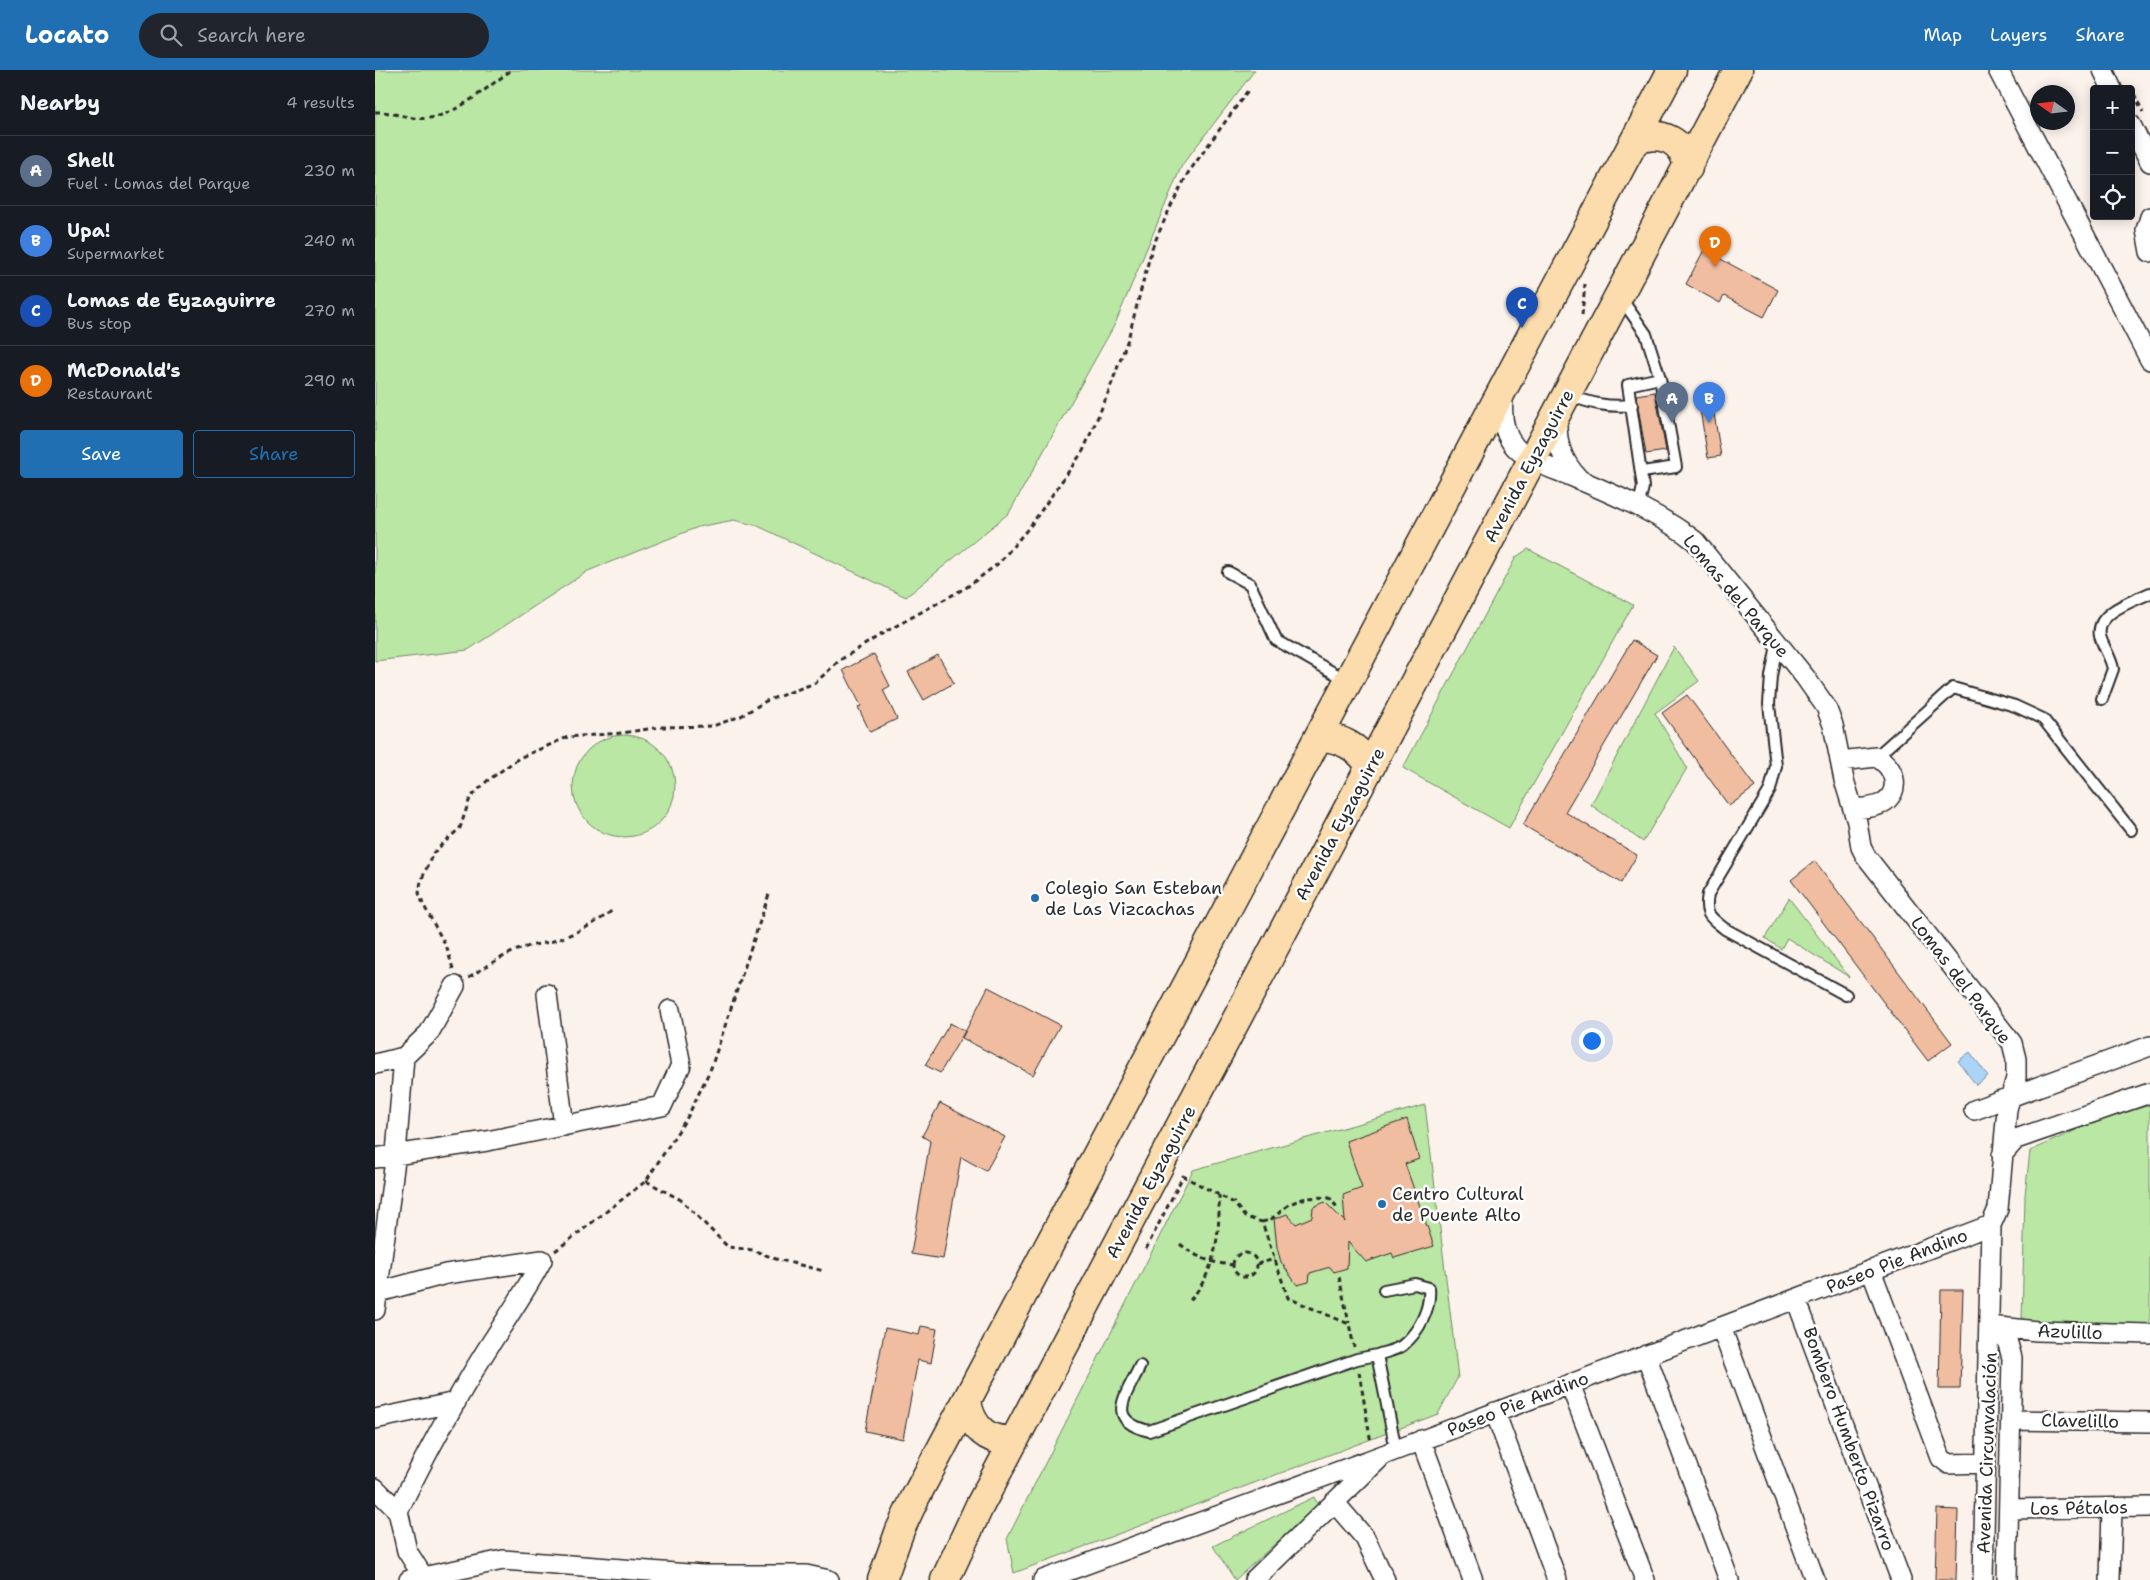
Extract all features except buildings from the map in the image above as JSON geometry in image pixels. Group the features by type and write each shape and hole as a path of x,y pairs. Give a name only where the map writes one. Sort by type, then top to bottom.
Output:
{"main road":[{"path":"882,1580 904,1522 967,1401 1673,70"},
{"name":"Avenida Eyzaguirre","path":"945,1580 966,1534 1015,1439 1532,459 1688,168 1738,70"},
{"path":"1636,140 1650,136 1669,138 1680,147 1688,168"},
{"path":"1320,736 1335,738 1349,744 1361,753 1371,766"},
{"path":"967,1401 972,1420 985,1435 1000,1440 1015,1439"}],"street":[{"path":"1998,70 2150,360"},
{"path":"2103,70 2119,83"},
{"path":"2139,121 2150,162"},
{"path":"2150,217 2146,230 2150,252"},
{"name":"Lomas del Parque","path":"1504,388 1502,409 1509,437 1515,446 1532,459 1676,526 1695,541 1811,685 1825,707 1833,725 1861,847 1870,863 2012,1043 2016,1059 2012,1096 2007,1109 1998,1209 1991,1225"},
{"name":"Lomas del Parque","path":"1562,404 1556,433 1560,451 1568,467 1580,480"},
{"path":"1840,761 1876,757 1889,766 1893,774 1893,790 1882,803 1853,809"},
{"path":"375,1064 404,1057 429,1032 455,986"},
{"path":"547,994 564,1126"},
{"path":"375,1158 396,1153 487,1141 663,1106 681,1066 670,1010"},
{"path":"1974,1110 2150,1046"},
{"path":"404,1057 396,1153 376,1298 446,1274 542,1260"},
{"path":"2002,1155 2016,1139 2150,1093"},
{"name":"Paseo Pie Andino","path":"1043,1580 1384,1454 1991,1225"},
{"name":"Avenida Circunvalación","path":"1983,1580 1991,1225"},
{"path":"399,1511 456,1402 500,1328 526,1291 542,1260"},
{"path":"1871,1270 1941,1458 1949,1464 1986,1463"},
{"name":"Bombero Humberto Pizarro","path":"1796,1299 1901,1580"},
{"name":"Avenida Circunvalación","path":"1990,1326 2002,1334 2010,1347 2011,1420 2007,1580"},
{"name":"Azulillo","path":"1990,1326 2037,1331 2150,1334"},
{"path":"1721,1327 1815,1580"},
{"path":"1646,1355 1726,1579"},
{"path":"1570,1384 1645,1580"},
{"path":"375,1420 456,1402"},
{"path":"1495,1412 1557,1580"},
{"name":"Clavelillo","path":"2011,1420 2150,1422"},
{"path":"1421,1440 1473,1580"},
{"path":"1254,1580 1274,1573 1334,1502 1384,1454"},
{"path":"375,1488 399,1511 407,1551 417,1579 466,1566 503,1560 693,1574 806,1575 829,1580"},
{"path":"1334,1502 1365,1538 1385,1580"},
{"name":"Los Pétalos","path":"2009,1509 2150,1507"},
{"path":"2111,1580 2113,1509"}],"lane":[{"path":"1619,296 1645,334 1660,378 1676,467 1641,472"},
{"path":"1638,508 1643,487 1628,385 1660,378"},
{"path":"1562,404 1593,404 1608,407 1631,405"},
{"path":"1228,572 1250,584 1277,640 1349,682"},
{"path":"2102,700 2113,669 2100,634 2102,620 2109,614 2150,593"},
{"path":"1777,645 1769,704 1776,766 1770,790 1708,894 1706,909 1708,916 1725,929 1846,995"},
{"path":"1876,757 1953,688 1961,690 2015,706 2043,719 2131,830"},
{"path":"1140,1366 1121,1405 1123,1416 1133,1427 1149,1431 1357,1359 1377,1355 1402,1346 1421,1322 1431,1301 1429,1288 1415,1284 1383,1290"},
{"path":"1377,1355 1384,1454"}],"path":[{"path":"375,112 427,119 448,114 512,70"},
{"path":"2119,83 2139,121"},
{"path":"614,909 604,917 575,932 553,941 521,948 500,958 455,986 452,961 430,919 419,892 425,867 433,853 460,828 470,798 487,781 519,758 568,737 622,733 661,727 713,726 741,716 766,701 815,683 840,660 885,632 967,587 999,563 1031,525 1083,450 1116,371 1127,339 1152,248 1166,216 1188,173 1249,89"},
{"path":"1572,260 1586,271 1580,332 1597,338"},
{"path":"542,1260 583,1231 646,1181 688,1116 711,1068 769,894"},
{"path":"1146,1249 1183,1176 1234,1203 1245,1217 1262,1222 1270,1220 1295,1201 1315,1196 1330,1198 1336,1206 1341,1205"},
{"path":"646,1181 681,1200 728,1247 753,1250 824,1271"},
{"path":"1190,1300 1198,1291 1211,1263 1220,1222 1219,1195"},
{"path":"1262,1222 1288,1298 1349,1324"},
{"path":"1180,1244 1193,1254 1211,1263 1233,1265"},
{"path":"1257,1264 1254,1258 1245,1253 1238,1255 1233,1265 1236,1272 1243,1276 1251,1275 1257,1264 1275,1258"},
{"path":"1339,1277 1357,1359 1384,1454"}],"green space":[{"path":"375,70 1255,70 1182,165 1115,324 1009,513 906,597 758,526 734,520 698,527 588,571 468,650 375,661"},
{"path":"1528,549 1633,605 1509,828 1403,768 1516,557"},
{"path":"1674,647 1699,681 1655,713 1687,768 1643,842 1591,805"},
{"path":"624,735 643,739 660,750 671,767 675,786 671,805 660,822 643,833 624,837 605,833 588,822 577,805 573,786 577,767 588,750 605,739"},
{"path":"1789,898 1849,977 1787,938 1781,949 1765,938"},
{"path":"1425,1105 1458,1377 1438,1414 1014,1573 1007,1539 1193,1170"},
{"path":"2150,1105 2150,1326 2022,1321 2025,1195 2030,1151 2096,1121"},
{"path":"1314,1497 1318,1505 1235,1580 1213,1546"}],"water":[{"path":"1970,1052 1988,1076 1976,1085 1958,1061"}],"place":[{"name":"McDonald's","path":"1715,267"},
{"name":"Lomas de Eyzaguirre","path":"1522,328"},
{"name":"Shell","path":"1672,423"},
{"name":"Upa!","path":"1709,423"},
{"name":"Colegio San Esteban de Las Vizcachas","path":"1035,898"},
{"name":"Centro Cultural de Puente Alto","path":"1382,1204"}]}
